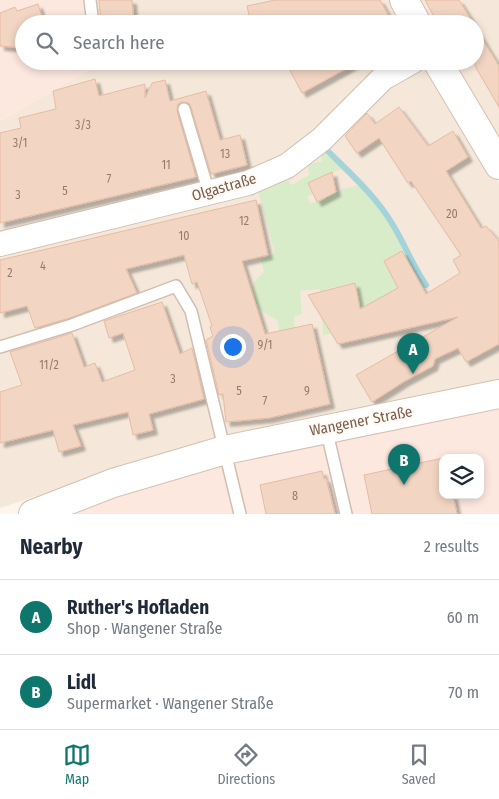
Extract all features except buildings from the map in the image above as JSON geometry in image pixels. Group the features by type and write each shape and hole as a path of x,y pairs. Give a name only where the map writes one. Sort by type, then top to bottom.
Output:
{"main road":[{"path":"404,0 412,15"},
{"path":"442,70 499,165"},
{"name":"Wangener Straße","path":"33,514 113,483 226,450 498,394"}],"street":[{"name":"Olgastraße","path":"0,244 248,183 287,166 322,139 383,78 397,70"}],"lane":[{"path":"90,0 92,15"},
{"path":"184,109 208,193"},
{"path":"0,347 72,325 176,286 191,310 240,514"},
{"path":"326,428 346,514"}],"shaded area":[{"path":"0,0 87,0 88,15 15,15 15,70 89,70 0,121"},
{"path":"87,0 392,0 400,15 88,15"},
{"path":"415,0 499,0 499,141 456,70 484,70 484,15 423,15"},
{"path":"89,70 431,70 499,183 499,380 106,474 0,508 0,121"},
{"path":"499,405 499,514 70,514 92,505 220,464"}],"green space":[{"path":"321,143 344,168 308,183 313,194 307,197 310,204 343,189 364,184 399,237 417,280 421,296 391,314 382,298 360,309 355,283 326,289 336,330 333,333 323,335 320,289 300,291 302,314 294,317 296,360 321,362 309,365 311,372 283,378 283,350 277,320 258,309 253,293 255,280 264,272 261,260 275,253 258,191 285,177 292,185 309,175 308,165 322,161 319,145"}],"waterway":[{"path":"322,145 360,183 386,213 426,285"}],"place":[{"name":"Ruther's Hofladen","path":"413,374"},
{"name":"Lidl","path":"404,485"}]}
